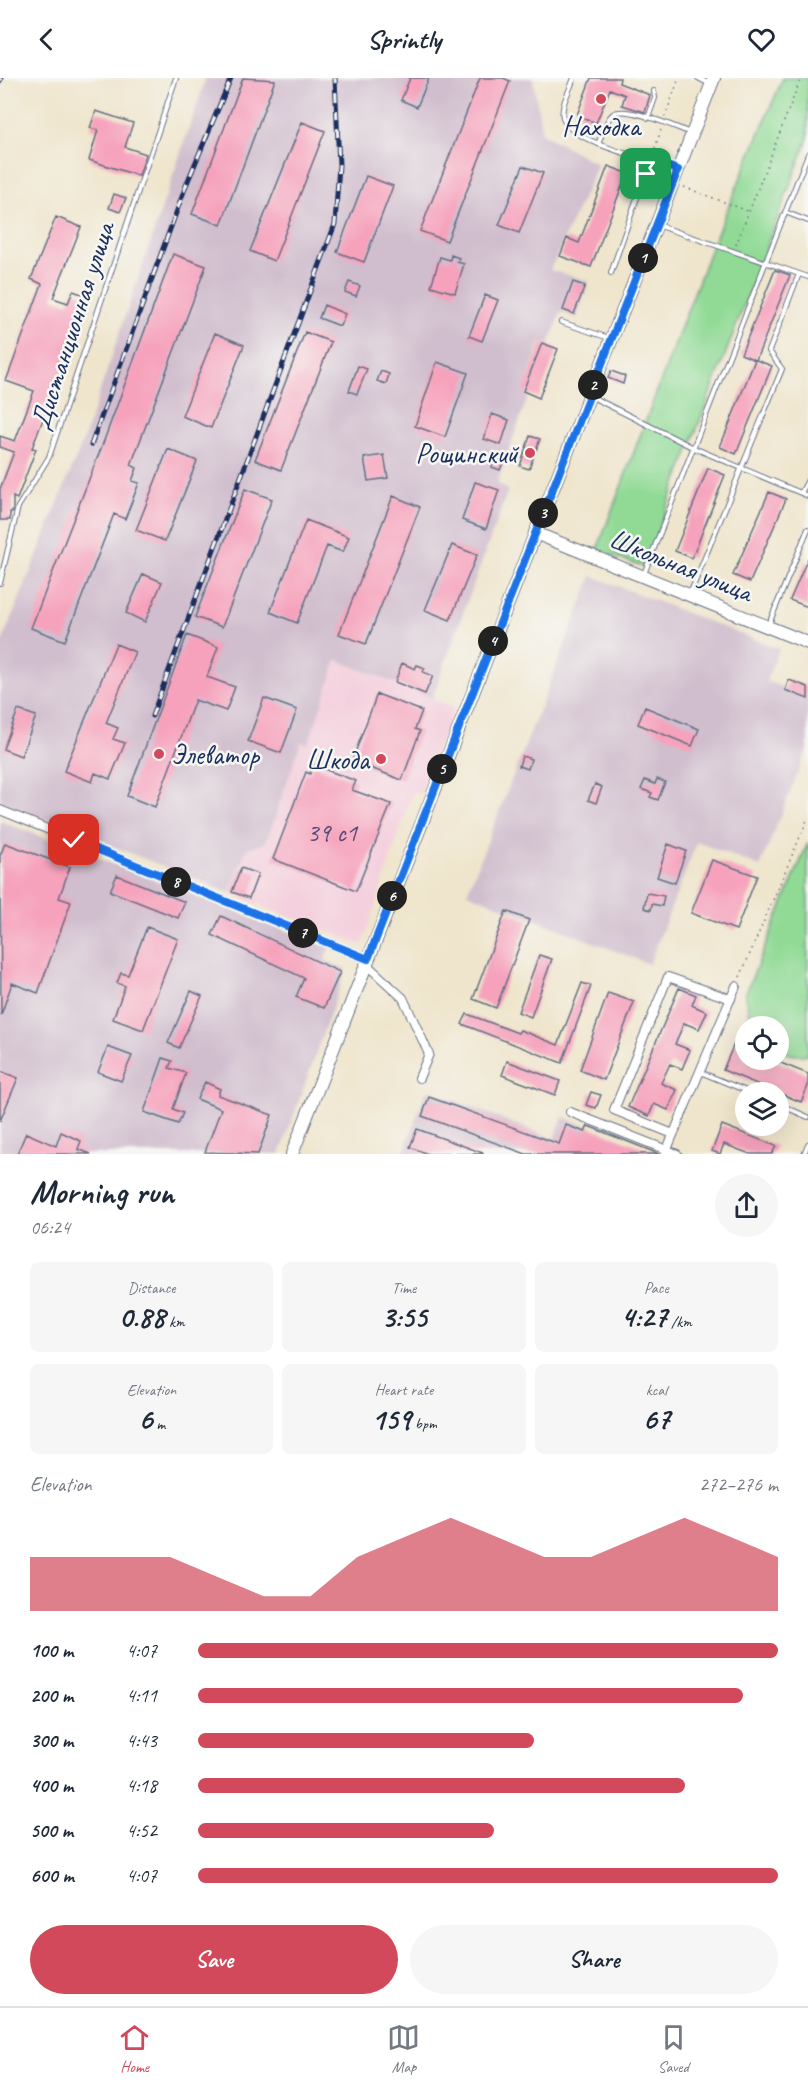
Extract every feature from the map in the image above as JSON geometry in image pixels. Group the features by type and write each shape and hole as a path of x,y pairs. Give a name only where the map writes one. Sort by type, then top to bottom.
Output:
{"main road":[{"path":"292,1154 712,81"},
{"name":"Школьная улица","path":"535,533 808,643"}],"street":[{"path":"0,810 367,962 403,998 408,1007 429,1054 419,1078"},
{"path":"673,1134 614,1110 668,977 731,999"},
{"path":"666,1152 736,986"},
{"path":"570,1112 666,1152 677,1154"}],"lane":[{"name":"Дистанционная улица","path":"0,583 18,507 49,457 176,78"},
{"path":"574,78 562,117 566,125 577,135 678,170"},
{"path":"698,78 712,81"},
{"path":"648,118 656,98 654,91"},
{"path":"598,144 613,113 619,111 634,113 692,134"},
{"path":"644,575 808,154"},
{"path":"611,273 650,160"},
{"path":"786,212 808,221"},
{"path":"656,225 808,277"},
{"path":"690,594 782,369 769,351 799,274"},
{"path":"561,322 611,338"},
{"path":"589,395 694,448 808,495"},
{"path":"801,493 808,480"},
{"path":"768,627 808,529"},
{"path":"700,1072 735,1087"},
{"path":"789,1109 808,1117"},
{"path":"804,1154 808,1144"}],"path":[{"path":"733,251 801,78"},
{"path":"646,174 662,179"},
{"path":"684,187 749,211"},
{"path":"736,986 808,818"}],"shaded area":[{"path":"206,78 533,78 542,134 598,164 550,270 589,281 577,318 561,312 549,345 541,342 523,391 529,394 497,483 508,490 432,698 337,660 308,745 301,742 267,840 263,844 247,848 230,893 0,801 0,647 84,438"},
{"path":"592,576 779,649 766,681 808,697 808,747 760,867 697,842 649,964 467,893"},
{"path":"337,660 454,707 420,794 413,791 362,945 230,893 247,848 263,844 267,840 301,742 308,744"},
{"path":"0,821 329,947 325,960 346,969 280,1154 0,1154"},
{"path":"427,1090 554,1139 563,1117 656,1153 403,1154"}],"green space":[{"path":"783,78 808,78 808,138 644,567 597,550 713,243"},
{"path":"808,843 808,1054 789,1054 789,1016 750,1016 745,995"}],"building":[{"path":"243,78 275,80 221,225 192,214"},
{"path":"410,78 429,78 417,107 401,100"},
{"path":"480,78 503,78 510,81 447,241 420,231"},
{"path":"591,78 620,78 619,83 650,95 645,112 622,105 625,95 610,89 596,123 577,115"},
{"path":"96,111 133,123 125,147 146,154 139,176 89,160 98,130 90,128"},
{"path":"302,122 325,131 274,261 250,251"},
{"path":"523,166 543,173 519,233 499,225"},
{"path":"608,166 627,173 591,267 560,256 567,238 579,243"},
{"path":"366,176 393,186 364,262 337,252"},
{"path":"114,194 126,198 120,212 109,208"},
{"path":"56,217 81,227 53,298 68,303 73,291 90,297 32,448 36,449 17,499 13,497 13,512 10,512 10,520 0,520 0,489 14,452 0,447 0,436 15,441 34,391 6,381 42,284 31,279"},
{"path":"173,254 206,266 131,465 137,468 132,481 139,483 125,519 114,514 65,641 31,628"},
{"path":"451,255 459,258 457,262 464,264 455,293 431,286 440,257 450,260"},
{"path":"775,270 790,275 756,360 772,366 736,454 720,447 755,360 741,354"},
{"path":"349,282 360,286 356,296 345,292"},
{"path":"573,282 585,286 574,314 563,310"},
{"path":"485,295 498,300 482,341 469,336"},
{"path":"324,305 345,314 340,326 319,318"},
{"path":"305,332 331,342 281,470 255,460"},
{"path":"215,333 244,345 211,428 182,416"},
{"path":"542,343 558,349 539,398 523,391"},
{"path":"437,362 468,373 445,437 415,426"},
{"path":"358,366 367,369 357,394 349,391"},
{"path":"381,371 389,374 386,384 377,381"},
{"path":"611,371 625,376 623,384 608,378"},
{"path":"492,414 509,420 501,445 484,439"},
{"path":"530,436 540,439 529,469 520,466"},
{"path":"168,449 197,461 165,541 136,530"},
{"path":"384,455 388,478 368,481 364,458"},
{"path":"495,457 504,460 500,470 492,467"},
{"path":"708,468 725,475 692,558 675,551"},
{"path":"475,482 499,490 486,529 462,520"},
{"path":"245,489 272,499 222,627 195,617"},
{"path":"769,492 786,499 750,582 733,575"},
{"path":"393,496 420,507 366,644 339,634"},
{"path":"306,520 349,537 343,552 327,546 297,623 270,612"},
{"path":"452,545 477,555 450,620 425,610"},
{"path":"808,558 808,607 790,600"},
{"path":"143,574 162,582 145,622 126,613"},
{"name":"Элеватор","path":"187,635 218,647 207,677 235,687 226,711 195,700 155,807 127,796"},
{"path":"116,644 135,652 106,723 118,728 113,739 125,743 110,779 95,773 92,782 64,771"},
{"path":"402,663 415,669 417,665 425,668 423,672 433,676 425,694 395,682"},
{"path":"789,680 808,687 808,699 785,690"},
{"path":"377,694 422,711 415,729 420,731 402,780 352,761"},
{"path":"264,698 297,710 281,753 248,741"},
{"path":"645,707 699,729 692,746 638,724"},
{"path":"18,710 36,716 21,756 3,749"},
{"path":"522,756 531,759 528,769 519,766"},
{"path":"313,765 356,781 352,790 391,804 356,891 273,859 306,772 310,774"},
{"path":"657,779 665,782 658,800 650,797 652,793 641,789 645,780 655,784"},
{"path":"595,784 602,787 596,803 588,800"},
{"path":"5,843 70,867 59,898 71,902 38,993 12,983 1,1015 0,856"},
{"path":"668,844 686,851 675,883 657,877"},
{"path":"712,860 757,876 736,930 691,913"},
{"path":"241,868 258,874 249,898 232,892"},
{"path":"117,875 185,902 178,918 110,891"},
{"path":"647,893 664,896 662,906 652,904 651,910 644,908"},
{"path":"506,911 529,920 496,1008 473,999"},
{"path":"221,916 340,972 324,1008 296,997 304,978 212,935"},
{"path":"147,927 178,939 143,1030 113,1019 125,986 117,983 121,973 128,975"},
{"path":"539,955 552,959 531,1017 518,1012"},
{"path":"582,983 591,986 562,1063 462,1024 467,1014 518,1033 520,1030 558,1045"},
{"path":"679,988 696,995 692,1005 707,1012 699,1029 684,1023 675,1044 690,1050 682,1069 670,1064 661,1083 677,1090 668,1110 654,1104 649,1116 628,1107"},
{"path":"191,991 202,996 179,1048 168,1043"},
{"path":"608,993 634,1002 604,1080 580,1070"},
{"path":"734,1044 735,1070 789,1070 789,1066 808,1074 808,1086 801,1102 789,1097 789,1082 752,1082 723,1070"},
{"path":"108,1047 132,1056 121,1081 98,1072"},
{"path":"163,1058 172,1061 169,1068 186,1073 173,1109 183,1113 178,1124 144,1112"},
{"path":"507,1061 560,1081 555,1095 502,1075"},
{"path":"0,1071 18,1078 0,1121"},
{"path":"205,1082 220,1089 218,1095 272,1115 258,1154 205,1152 221,1109 197,1099"},
{"path":"591,1092 601,1095 596,1108 586,1105"},
{"path":"429,1097 559,1144 566,1125 585,1132 588,1126 659,1154 526,1154 422,1116"},
{"path":"722,1125 735,1130 735,1136 750,1136 776,1146 772,1154 750,1154 724,1144 720,1154 712,1151"},
{"path":"417,1129 483,1154 428,1154 410,1147"},
{"path":"61,1132 81,1141 78,1149 91,1154 17,1154 26,1133 56,1146"}],"railway":[{"path":"91,445 187,183 231,78"},
{"path":"152,716 335,224 339,165 335,78"}],"place":[{"name":"Находка","path":"601,99"},
{"name":"Рощинский","path":"530,453"},
{"name":"Элеватор","path":"159,754"},
{"name":"Шкода","path":"381,759"}],"route":[{"path":"74,840 368,959 678,170 650,160 646,174"}]}
